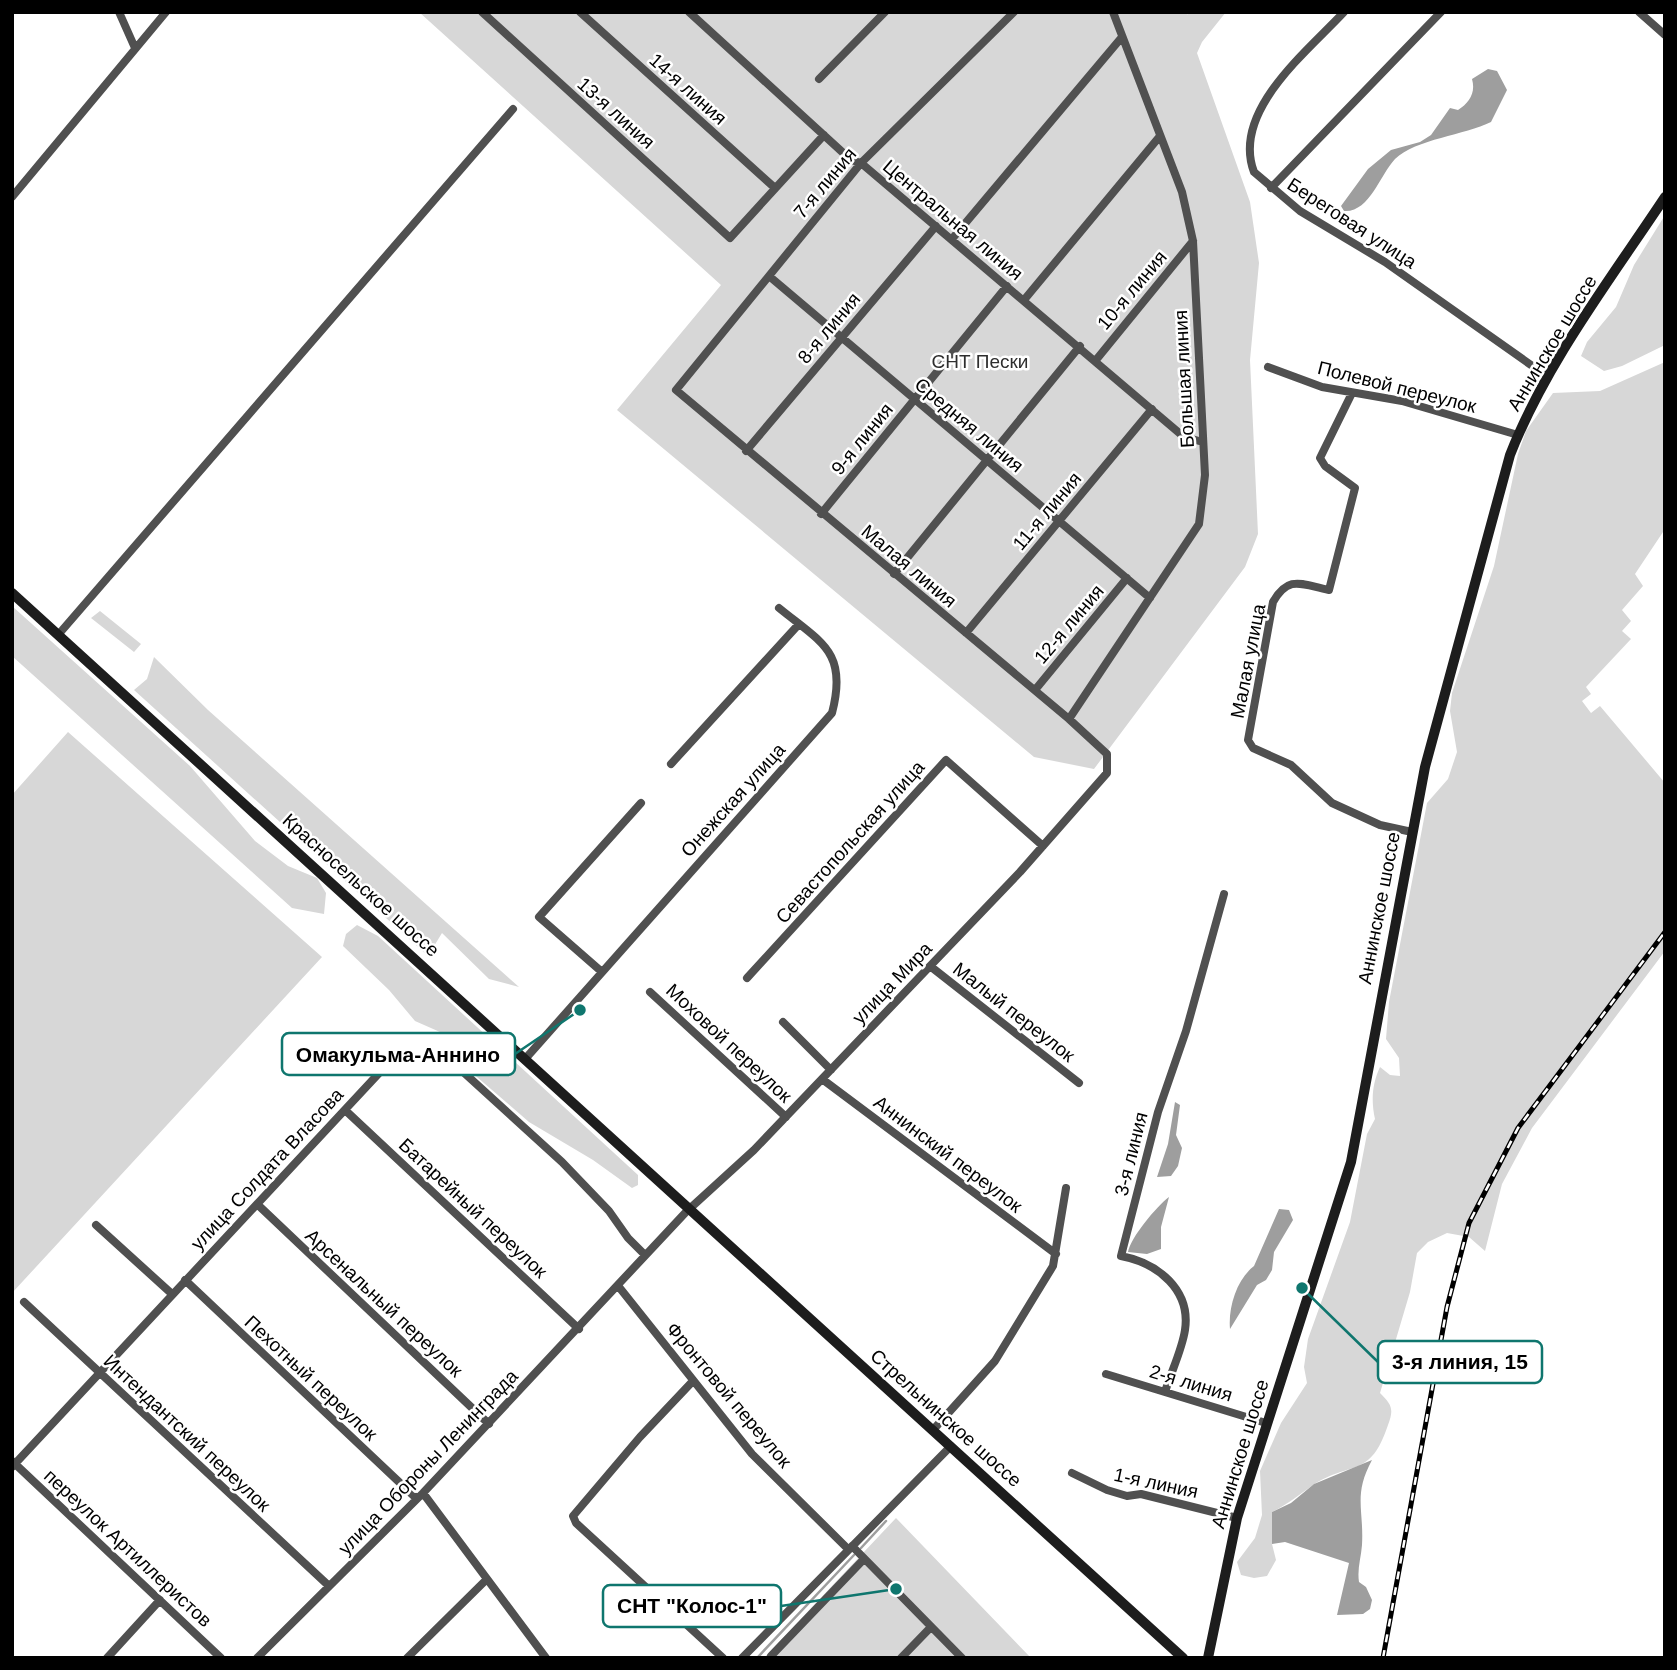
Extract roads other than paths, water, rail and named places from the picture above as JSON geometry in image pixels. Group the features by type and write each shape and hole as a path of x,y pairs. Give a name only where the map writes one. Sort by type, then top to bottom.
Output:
{"main road":[{"name":"Аннинское шоссе","path":"1208,1658 1237,1518 1351,1162 1425,767 1518,435 1548,377 1665,197"},
{"name":"Красносельское шоссе","path":"12,593 688,1205"},
{"name":"Стрельнинское шоссе","path":"688,1205 1183,1658"}],"street":[{"path":"119,12 135,48"},
{"path":"12,197 166,12"},
{"name":"13-я линия","path":"482,12 730,238 775,188"},
{"name":"14-я линия","path":"580,12 775,188"},
{"name":"Центральная линия","path":"689,12 851,160 861,163 1080,346 1184,437 1203,442"},
{"path":"819,79 884,12"},
{"name":"7-я линия","path":"676,390 861,163 1014,12"},
{"name":"Большая линия","path":"1069,719 1199,524 1205,475 1194,241 1182,192 1113,12"},
{"path":"1271,188 1254,172 1251,164 1252,143 1262,103 1345,12"},
{"name":"Береговая улица","path":"1441,12 1271,188 1300,211 1385,262 1548,377"},
{"path":"1639,12 1665,35"},
{"path":"952,239 1122,37"},
{"path":"58,635 513,109"},
{"path":"775,188 824,135"},
{"path":"1024,300 1160,136"},
{"name":"8-я линия","path":"746,451 936,226"},
{"name":"10-я линия","path":"1096,360 1194,241"},
{"name":"Средняя линия","path":"769,276 1150,598"},
{"name":"9-я линия","path":"821,513 1007,286"},
{"name":"10-я линия","path":"894,574 1080,346"},
{"name":"Полевой переулок","path":"1268,367 1322,387 1402,401 1518,435"},
{"name":"Малая линия","path":"676,390 1069,719 1107,754 1107,772"},
{"name":"Малая улица","path":"1352,393 1320,458 1325,466 1355,488 1329,590 1292,583 1282,587 1273,602 1248,740 1253,748 1291,765 1332,803 1380,825 1412,832"},
{"name":"11-я линия","path":"966,633 1152,409"},
{"name":"12-я линия","path":"1035,690 1127,579"},
{"name":"Онежская улица","path":"526,1058 832,713 837,692 837,664 829,650 779,608"},
{"path":"671,764 799,624"},
{"name":"Севастопольская улица","path":"747,978 946,760 1043,846"},
{"name":"улица Мира","path":"645,1255 688,1205 786,1117 831,1070 1043,846 1107,772"},
{"path":"602,972 539,917 641,803"},
{"name":"3-я линия","path":"1165,1392 1185,1332 1186,1310 1168,1278 1153,1266 1122,1256 1158,1112 1186,1031 1224,894"},
{"name":"Малый переулок","path":"930,966 1079,1083"},
{"name":"Моховой переулок","path":"650,992 786,1117"},
{"path":"783,1023 831,1070"},
{"name":"улица Солдата Власова","path":"13,1464 408,1042 418,1035 427,1039 562,1162 609,1211 628,1238 645,1255"},
{"name":"Аннинский переулок","path":"822,1079 1056,1254"},
{"name":"Батарейный переулок","path":"345,1110 579,1329"},
{"path":"933,1430 995,1361 1053,1266 1066,1188"},
{"name":"Арсенальный переулок","path":"257,1204 489,1424"},
{"path":"96,1225 172,1294"},
{"name":"улица Обороны Ленинграда","path":"257,1658 489,1424 619,1287 645,1255"},
{"name":"Пехотный переулок","path":"185,1280 420,1495 546,1658"},
{"name":"Фронтовой переулок","path":"619,1287 752,1454 864,1559 962,1658"},
{"name":"Интендантский переулок","path":"24,1302 329,1586"},
{"name":"2-я линия","path":"1107,1374 1266,1423"},
{"path":"692,1382 631,1447 573,1516 586,1533 723,1658"},
{"path":"742,1658 951,1446"},
{"name":"переулок Артиллеристов","path":"13,1464 222,1658"},
{"name":"1-я линия","path":"1072,1473 1127,1496 1141,1494 1237,1518"},
{"path":"771,1656 864,1559"},
{"path":"407,1658 487,1579"},
{"path":"107,1658 160,1600"},
{"path":"901,1658 931,1627"}],"waterway":[{"path":"861,1548 886,1521"},
{"path":"757,1658 854,1555"}],"railway":[{"path":"1383,1658 1447,1307 1469,1223 1518,1128 1665,932"}],"place":[{"name":"Омакульма-Аннино","path":"580,1010"},
{"name":"3-я линия, 15","path":"1302,1288"},
{"name":"СНТ \"Колос-1\"","path":"896,1589"}],"park label":[{"name":"СНТ Пески","path":"980,361"}]}
